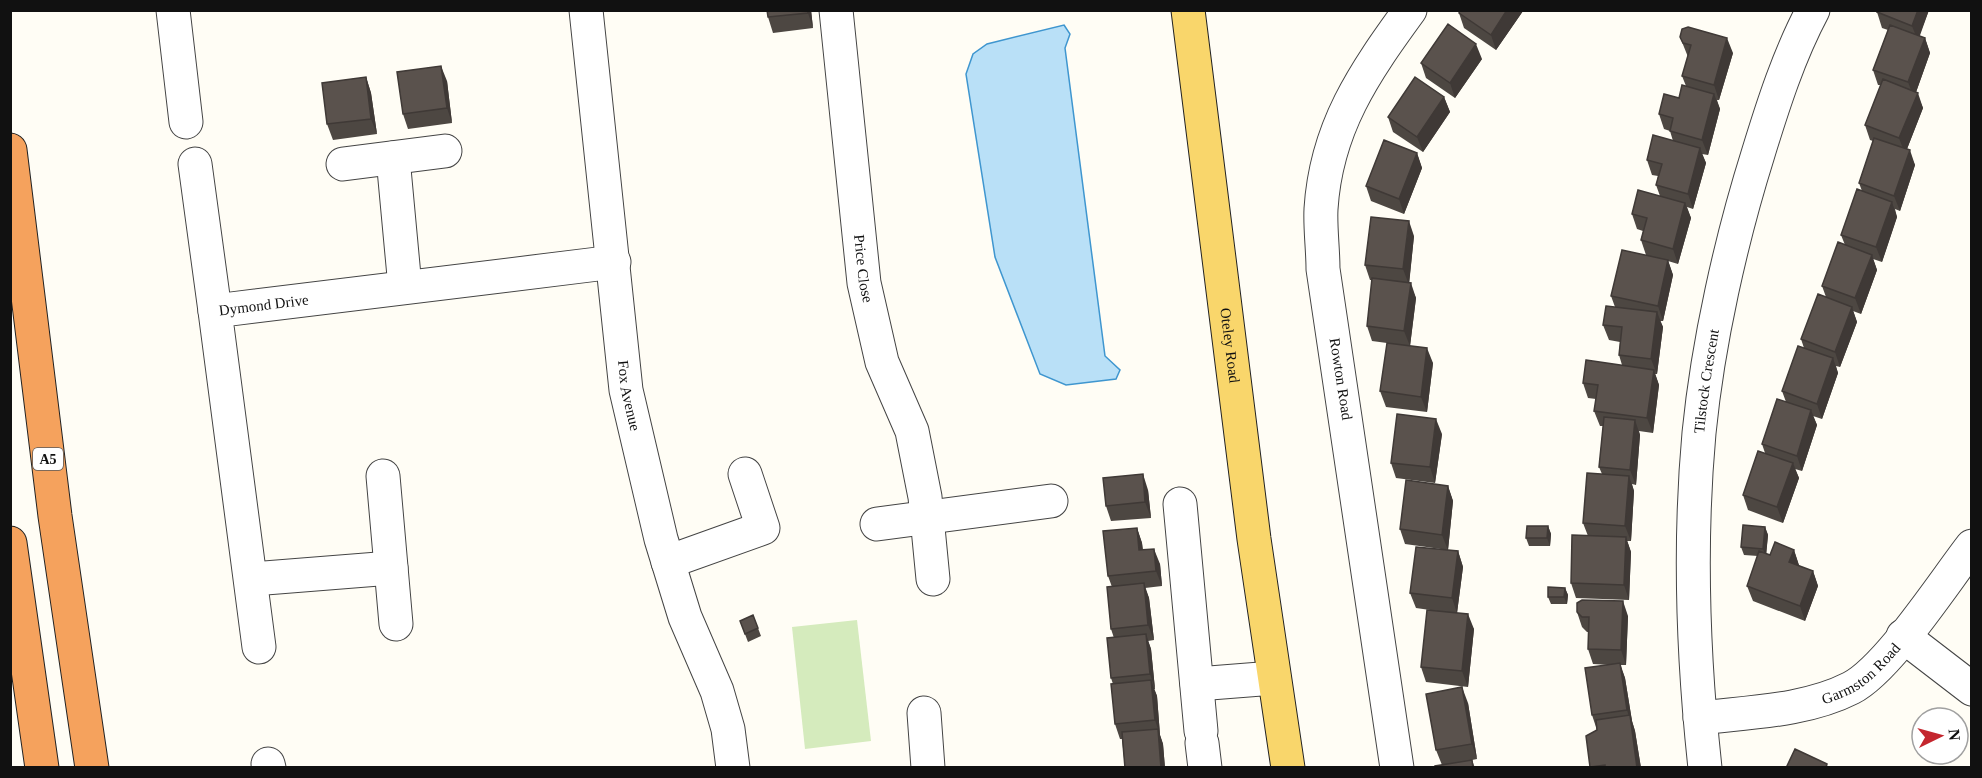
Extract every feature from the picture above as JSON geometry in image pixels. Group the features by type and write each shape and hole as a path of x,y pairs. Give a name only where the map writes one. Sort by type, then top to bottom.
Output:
{"highway":[{"name":"A5","path":"10,150 55,516 92,768"},
{"path":"10,543 42,768"}],"main road":[{"name":"Oteley Road","path":"1188,10 1254,539 1288,768"}],"street":[{"path":"173,10 186,122"},
{"name":"Fox Avenue","path":"586,10 626,390 644,474 668,562 685,617 717,691 728,729 733,768"},
{"name":"Price Close","path":"836,10 864,283 882,362 912,431 927,516 933,579"},
{"name":"Rowton Road","path":"1396,768 1323,269 1321,209 1335,132 1354,90 1410,10"},
{"name":"Tilstock Crescent","path":"1705,768 1700,718 1694,553 1699,432 1719,312 1744,198 1778,90 1814,10"},
{"path":"343,164 445,151"},
{"path":"393,158 405,287"},
{"path":"195,164 215,310"},
{"name":"Dymond Drive","path":"259,647 252,579 215,310 614,262"},
{"path":"668,562 763,528 745,474"},
{"path":"383,476 396,624"},
{"path":"877,524 1052,501"},
{"path":"1180,504 1203,747"},
{"name":"Garmston Road","path":"1700,718 1812,702 1852,687 1882,663 1971,546"},
{"path":"252,579 391,568"},
{"path":"1903,636 1971,689"},
{"path":"1197,684 1274,678"},
{"path":"924,713 928,768"}],"green space":[{"path":"857,620 871,741 805,749 792,627"}],"water":[{"path":"1064,25 1070,34 1065,48 1105,356 1120,370 1116,379 1066,385 1040,374 995,257 966,74 973,54 987,44"}],"building":[{"path":"767,10 807,10 808,13 768,17"},
{"path":"1460,10 1507,10 1491,35 1459,13"},
{"path":"1878,10 1918,10 1912,26 1877,12"},
{"path":"1448,24 1476,44 1450,83 1421,63"},
{"path":"1890,25 1925,38 1908,82 1873,70"},
{"path":"1688,27 1727,38 1714,85 1682,76 1691,45 1683,43 1680,37 1682,29"},
{"path":"441,66 447,108 403,114 397,72"},
{"path":"366,77 371,119 327,124 322,83"},
{"path":"1415,77 1444,97 1417,137 1388,117"},
{"path":"1883,79 1918,93 1899,138 1865,125"},
{"path":"1682,85 1714,94 1702,140 1670,131 1673,118 1659,114 1664,94 1679,98"},
{"path":"1653,135 1700,148 1688,194 1656,185 1662,164 1647,160"},
{"path":"1874,138 1910,150 1894,196 1859,183"},
{"path":"1384,140 1417,153 1399,199 1366,186"},
{"path":"1857,189 1892,202 1876,247 1841,235"},
{"path":"1638,190 1685,203 1673,249 1641,240 1647,218 1632,214"},
{"path":"1371,217 1409,221 1403,269 1365,265"},
{"path":"1838,242 1872,255 1855,298 1822,286"},
{"path":"1622,250 1668,260 1658,306 1611,296"},
{"path":"1372,278 1411,283 1404,331 1367,326"},
{"path":"1818,294 1852,307 1835,352 1801,339"},
{"path":"1606,306 1657,312 1651,359 1619,355 1622,327 1603,325"},
{"path":"1387,343 1427,348 1421,397 1380,391"},
{"path":"1798,346 1833,358 1817,404 1782,391"},
{"path":"1586,360 1654,370 1647,418 1594,411 1598,385 1583,383"},
{"path":"1777,399 1811,410 1797,456 1762,444"},
{"path":"1397,414 1436,419 1430,467 1391,463"},
{"path":"1604,417 1635,420 1630,470 1599,467"},
{"path":"1758,451 1793,463 1777,507 1743,495"},
{"path":"1587,473 1629,476 1625,526 1583,523"},
{"path":"1143,474 1145,502 1106,506 1103,478"},
{"path":"1406,480 1448,486 1442,535 1400,529"},
{"path":"1743,525 1765,527 1763,549 1741,547"},
{"path":"1527,526 1548,526 1547,538 1526,538"},
{"path":"1137,528 1139,550 1154,549 1156,571 1108,576 1103,531"},
{"path":"1572,535 1626,537 1624,585 1571,583"},
{"path":"1775,542 1794,550 1789,562 1813,571 1800,606 1747,586 1759,551 1770,555"},
{"path":"1416,547 1458,551 1452,598 1410,593"},
{"path":"1144,583 1148,625 1111,629 1107,587"},
{"path":"1548,587 1565,588 1564,597 1548,597"},
{"path":"1582,600 1623,601 1621,650 1588,649 1589,617 1582,617 1577,612 1577,603"},
{"path":"1427,610 1468,614 1462,671 1421,667"},
{"path":"753,615 758,628 745,634 740,621"},
{"path":"1146,634 1150,674 1111,678 1107,638"},
{"path":"1620,663 1627,710 1592,715 1585,668"},
{"path":"1151,680 1155,720 1115,724 1111,684"},
{"path":"1462,687 1472,744 1436,750 1426,694"},
{"path":"1630,715 1637,768 1605,768 1605,765 1590,767 1586,736 1597,730 1596,720"},
{"path":"1158,729 1161,768 1125,768 1122,732"},
{"path":"1795,749 1827,764 1826,768 1786,768"},
{"path":"1472,760 1473,768 1435,768 1435,766"}]}
